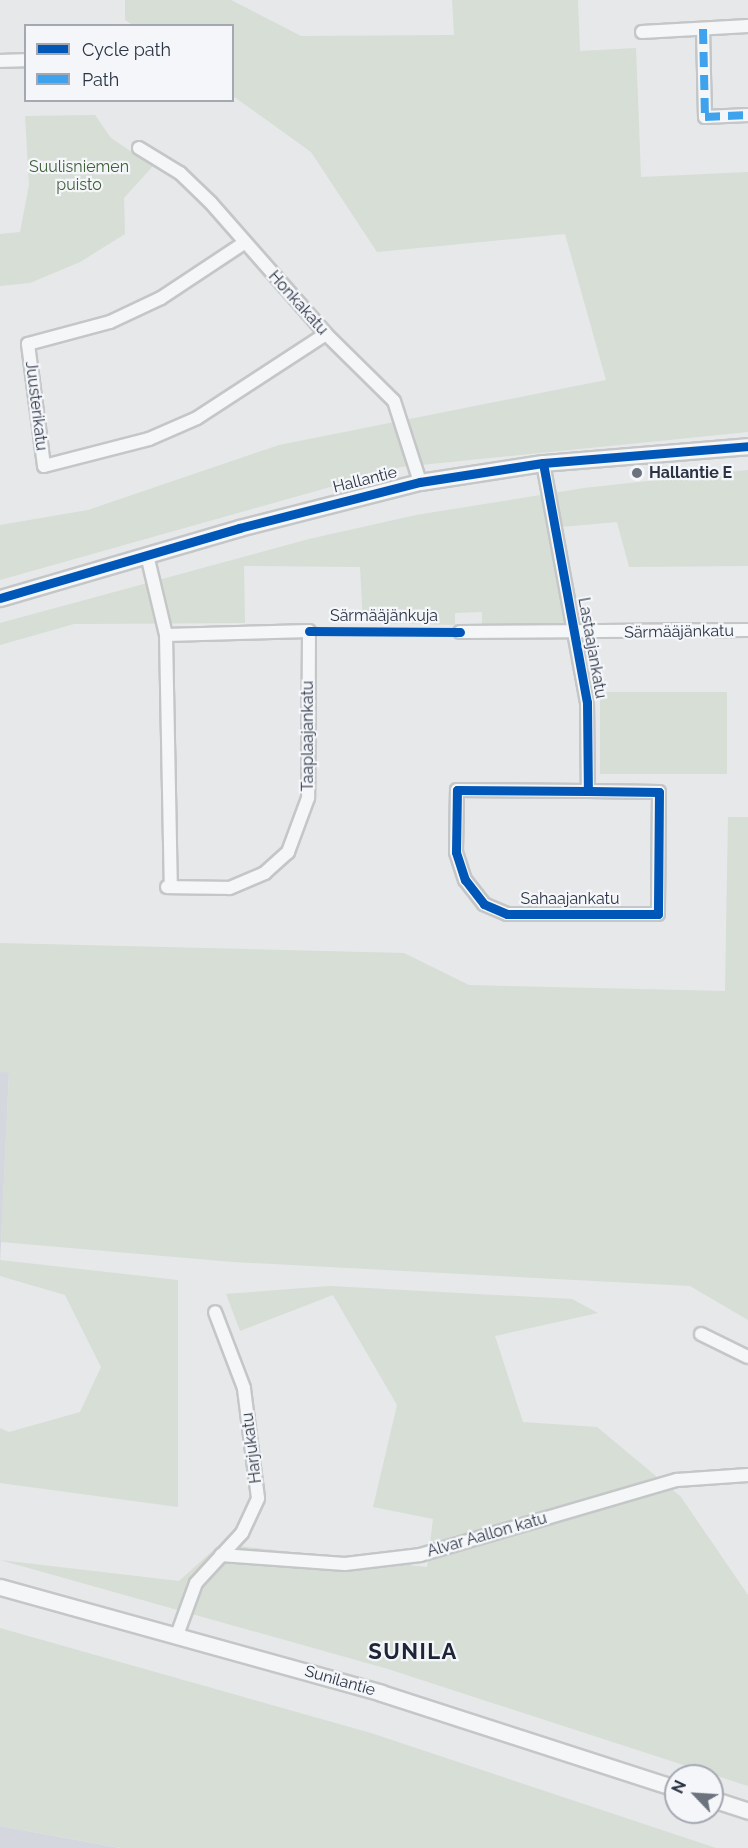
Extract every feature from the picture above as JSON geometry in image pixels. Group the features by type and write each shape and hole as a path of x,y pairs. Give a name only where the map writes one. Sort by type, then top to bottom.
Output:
{"street":[{"path":"642,32 748,26"},
{"path":"703,29 705,117 748,115"},
{"path":"0,62 24,60"},
{"name":"Honkakatu","path":"139,148 180,173 326,334 394,402 420,482"},
{"name":"Juusterikatu","path":"244,243 161,298 110,322 28,344 44,466 149,438 197,418 326,334"},
{"name":"Hallantie","path":"0,598 147,555 420,482 543,463 748,446"},
{"name":"Lastaajankatu","path":"543,463 587,702 588,790"},
{"name":"Taaplaajankatu","path":"147,555 166,635 169,887 229,888 265,873 288,852 302,828 308,798 309,631 166,635"},
{"name":"Särmääjänkatu","path":"574,634 748,630"},
{"name":"Särmääjänkuja","path":"460,632 574,634"},
{"name":"Sahaajankatu","path":"457,790 588,790 659,792 658,914 507,914 484,904 465,880 456,852 457,790"},
{"name":"Harjukatu","path":"177,1635 196,1583 242,1533 258,1498 244,1388 215,1312"},
{"path":"701,1334 748,1357"},
{"name":"Alvar Aallon katu","path":"221,1555 345,1564 420,1555 677,1480 748,1474"},
{"name":"Sunilantie","path":"0,1587 381,1693 664,1784"},
{"path":"724,1803 748,1811"}],"shaded area":[{"path":"0,1072 9,1072 0,1264"},
{"path":"0,1826 120,1848 0,1848"}],"green space":[{"path":"125,0 231,0 301,36 454,35 452,0 578,0 580,51 636,48 641,177 748,172 748,432 401,467 0,580 0,525 88,510 279,445 606,380 565,234 377,252 311,152 234,97 234,24 131,24 125,20"},
{"name":"Suulisniemen puisto","path":"95,115 111,138 153,166 124,198 125,234 80,262 30,283 0,286 0,234 20,232 29,185 25,116"},
{"path":"748,470 748,566 629,567 617,522 550,528 567,627 482,625 482,612 455,613 455,625 363,623 360,567 244,566 245,623 74,624 0,645 0,623 309,539 416,515 584,488"},
{"path":"600,692 727,692 727,774 600,774"},
{"path":"728,817 748,817 748,1320 690,1286 233,1262 1,1242 9,1073 0,1072 0,943 404,953 469,985 725,991"},
{"path":"0,1260 178,1280 178,1507 0,1483 0,1428 9,1432 80,1412 101,1367 65,1295 0,1276"},
{"path":"330,1286 572,1299 598,1313 495,1336 523,1422 597,1427 681,1497 748,1595 748,1786 724,1778 724,1764 680,1764 388,1669 0,1560 179,1581 220,1544 427,1567 433,1519 373,1507 397,1405 333,1295 240,1331 226,1294"},
{"path":"0,1628 371,1733 716,1848 121,1848 0,1826"}],"marked path":[{"path":"703,29 705,117 748,115"}],"cycle path":[{"path":"0,598 239,528 420,482 543,463 748,446"},
{"path":"543,463 587,702 588,791 659,792 658,914 507,914 484,904 465,880 456,852 457,790 588,791"},
{"path":"309,631 460,632"}],"place":[{"name":"Hallantie E","path":"637,473"}],"district":[{"name":"SUNILA","path":"413,1652"}]}
